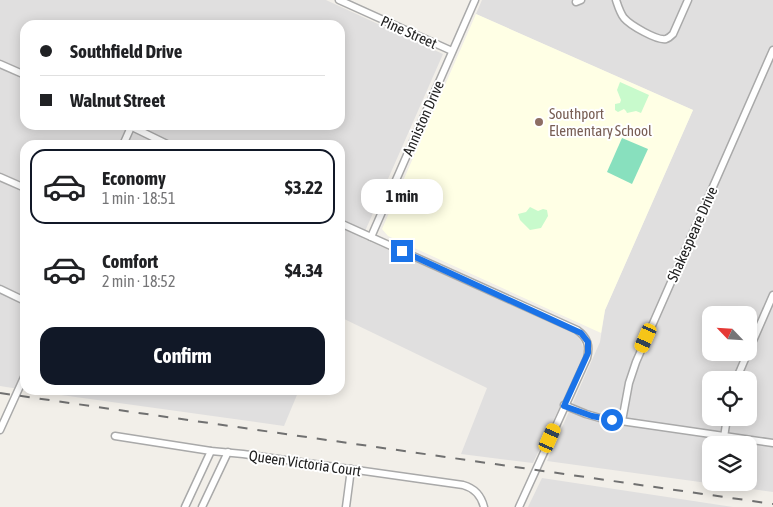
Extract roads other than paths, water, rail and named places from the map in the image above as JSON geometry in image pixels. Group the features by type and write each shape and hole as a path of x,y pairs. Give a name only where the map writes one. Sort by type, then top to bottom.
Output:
{"street":[{"name":"Pine Street","path":"339,0 452,51"},
{"name":"Anniston Drive","path":"371,237 475,0"},
{"path":"616,0 622,14 633,26 660,38 668,38 672,34 688,0"},
{"name":"Shakespeare Drive","path":"622,422 629,383 636,362 773,50"},
{"path":"0,64 20,73"},
{"path":"138,130 159,140"},
{"path":"0,177 20,186"},
{"path":"345,224 578,330 588,342 587,358 519,507"},
{"path":"0,289 20,298"},
{"path":"758,329 773,295"},
{"path":"0,430 20,386"},
{"path":"564,406 592,416 622,422 717,436"},
{"name":"Queen Victoria Court","path":"115,436 211,451 465,485 477,492 484,507"},
{"path":"757,441 773,443"},
{"path":"185,507 211,451"},
{"path":"202,507 228,452"},
{"path":"346,507 351,469"}],"railway":[{"path":"0,393 773,504"}],"place":[{"name":"Southport Elementary School","path":"539,122"}]}
